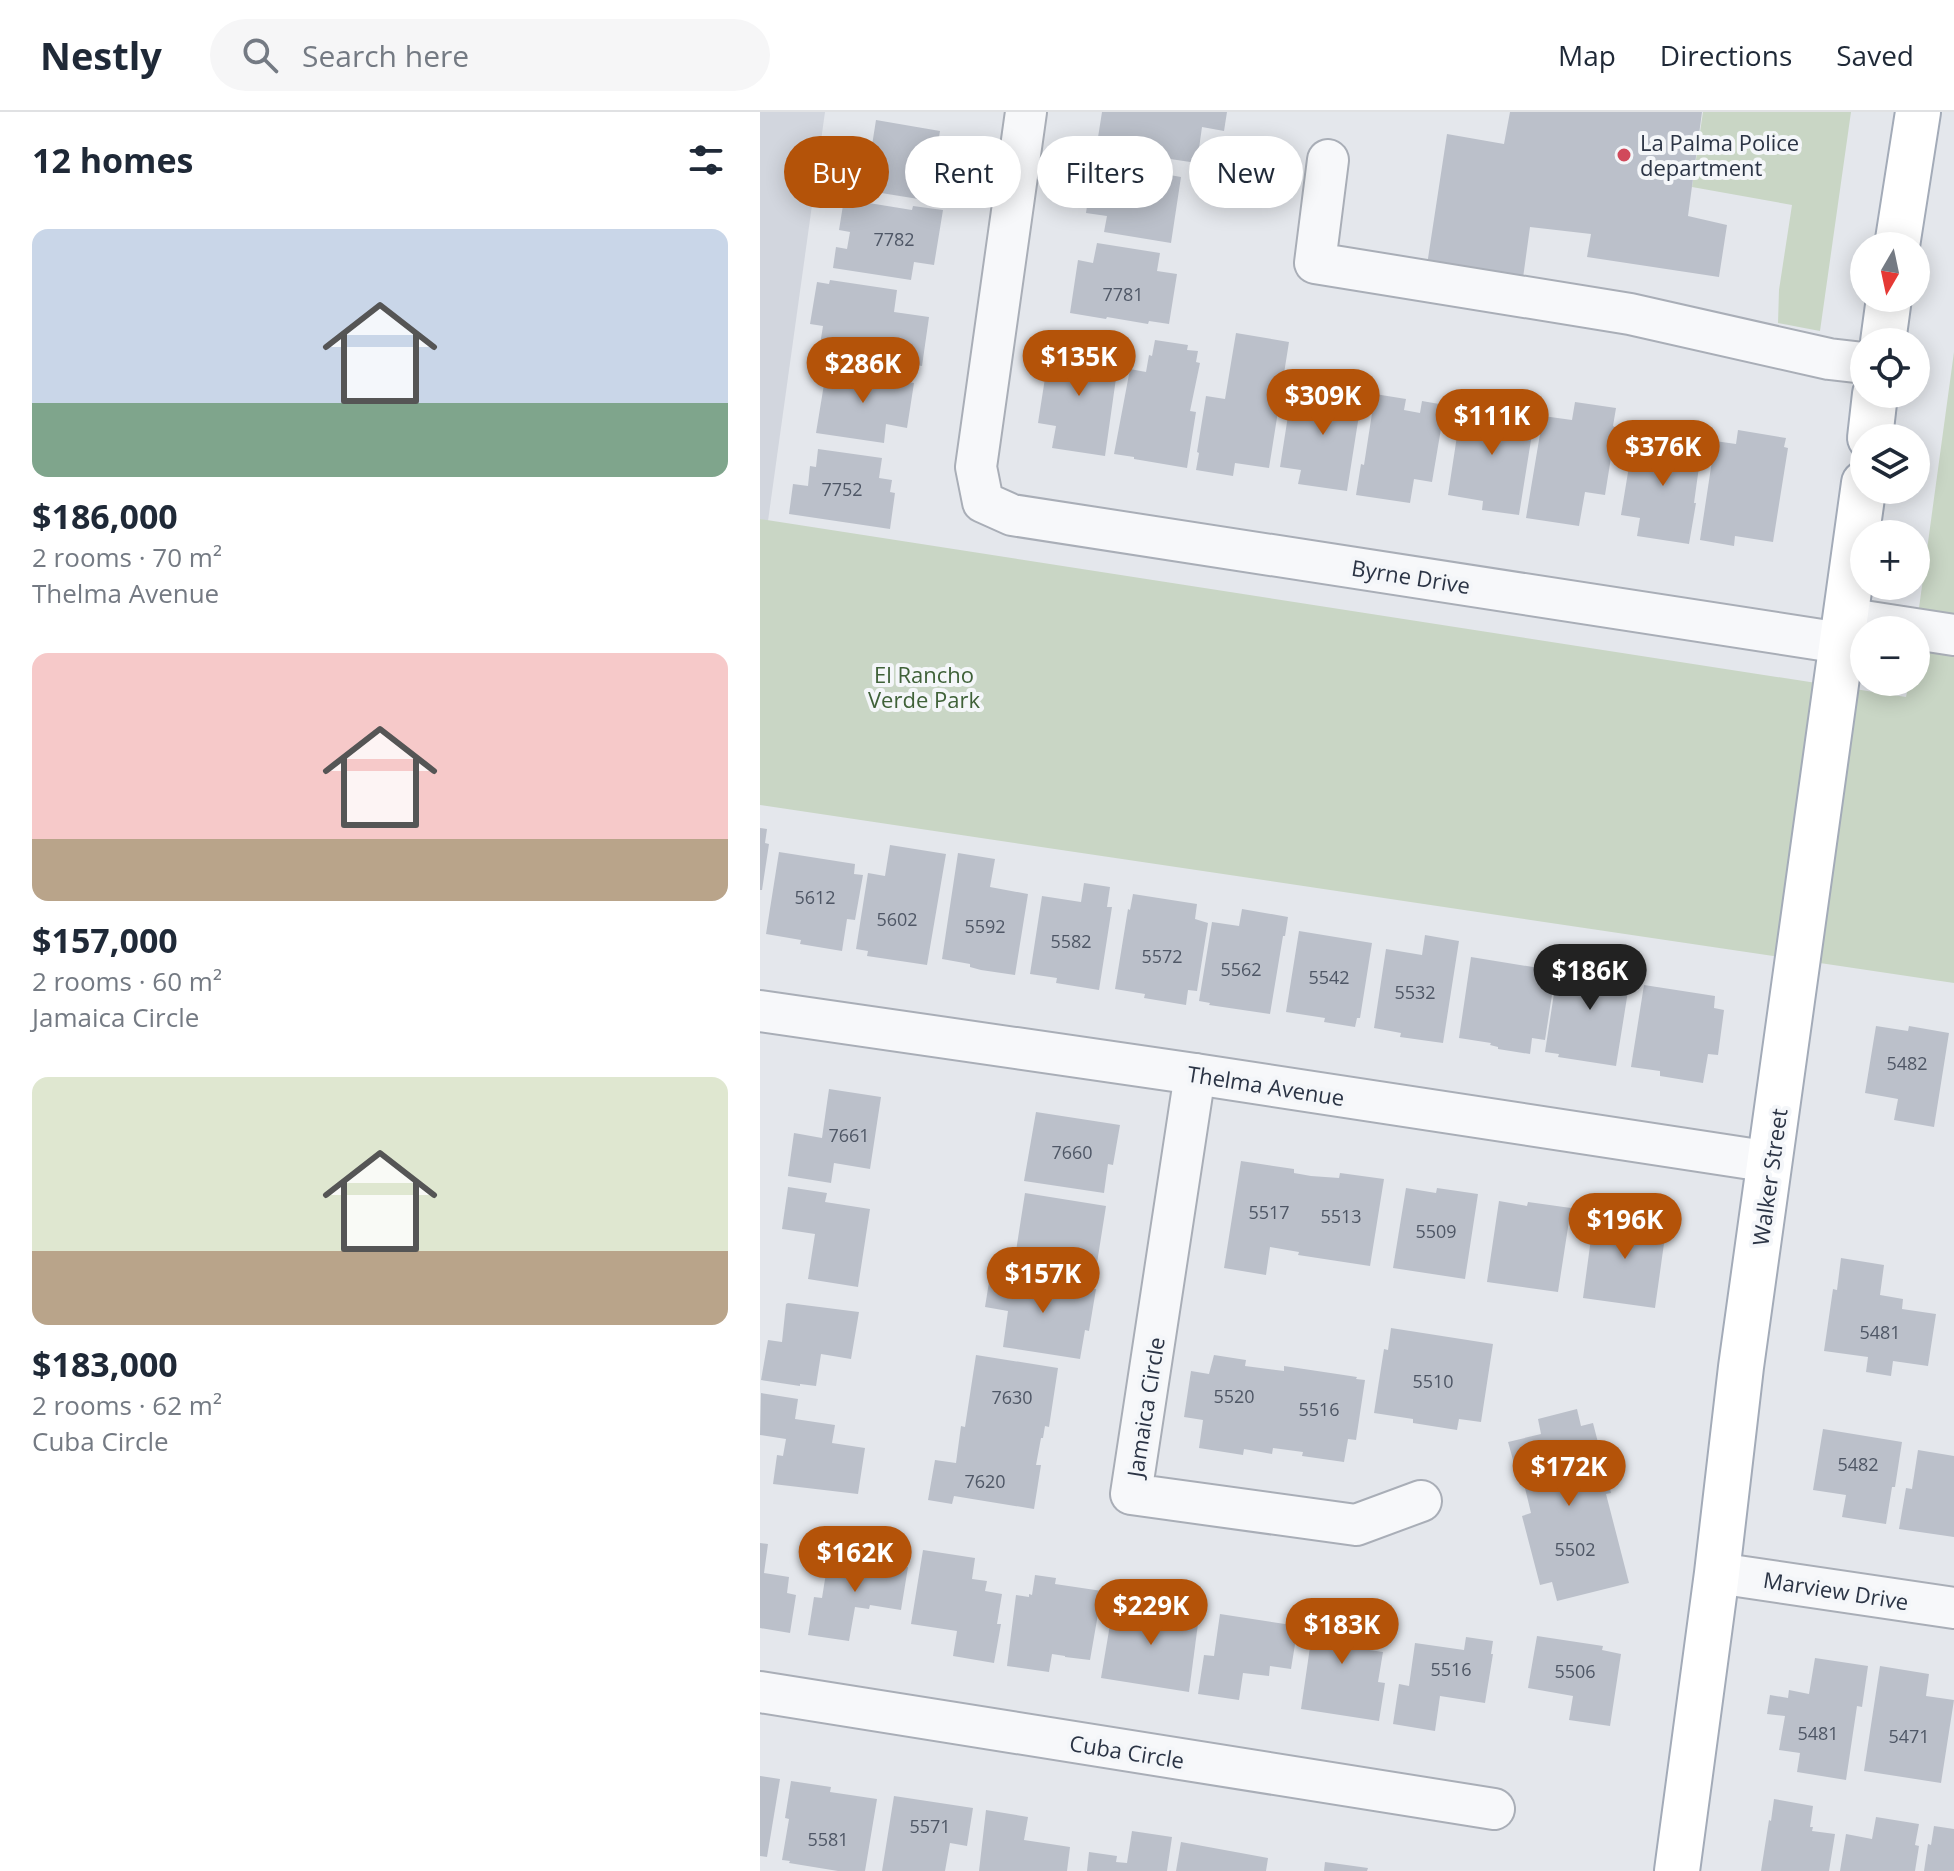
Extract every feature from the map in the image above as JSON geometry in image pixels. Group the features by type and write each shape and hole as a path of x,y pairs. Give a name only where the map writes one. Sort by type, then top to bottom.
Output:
{"main road":[{"path":"1899,232 1918,112"},
{"name":"Walker Street","path":"1677,1871 1741,1367 1861,504"}],"street":[{"name":"Byrne Drive","path":"1026,112 976,467 983,502 1012,515 1843,631 1954,635"},
{"path":"1328,160 1315,263 1630,314 1850,361"},
{"name":"Thelma Avenue","path":"760,1011 1771,1162"},
{"name":"Jamaica Circle","path":"1195,1074 1131,1494 1356,1525 1421,1501"},
{"name":"Marview Drive","path":"1717,1573 1954,1608"},
{"name":"Cuba Circle","path":"760,1692 1494,1809"}],"shaded area":[{"path":"760,112 825,112 822,136 784,136 784,208 812,208 768,521 760,519"}],"green space":[{"path":"1703,112 1851,112 1820,331 1778,323 1779,290 1792,205 1692,187"},
{"name":"El Rancho Verde Park","path":"1954,352 1954,983 760,805 760,519 1850,688 1850,696 1906,697 1930,696 1930,616 1918,616 1920,600 1930,600 1930,528"}],"building":[{"path":"1102,112 1227,112 1224,131 1202,127 1201,136 1189,136 1189,162 1173,159 1173,136 1098,136"},
{"path":"1510,112 1702,112 1688,216 1727,225 1719,277 1587,257 1591,234 1530,227 1523,278 1427,265 1447,134 1504,144"},
{"path":"876,120 940,131 939,136 905,136 905,197 889,194 889,136 873,136"},
{"path":"1173,176 1181,177 1171,243 1104,232 1107,216 1086,213 1087,208 1173,208"},
{"path":"889,206 943,210 934,265 914,262 911,280 833,268 836,247 847,249 850,232 839,230 843,208"},
{"path":"1097,243 1160,253 1157,271 1177,274 1169,324 1070,313 1078,260 1093,263"},
{"path":"830,280 897,290 894,312 929,317 922,366 819,351 823,326 810,324 817,282 829,284"},
{"path":"1236,333 1289,342 1269,468 1235,463 1233,476 1196,470 1206,396 1225,399"},
{"path":"1155,340 1188,345 1187,350 1198,351 1196,362 1200,363 1190,411 1196,412 1187,468 1114,454 1130,369 1146,372"},
{"path":"1070,344 1092,347 1091,353 1119,357 1105,456 1052,448 1056,426 1038,423 1050,346 1070,349"},
{"path":"827,366 886,375 885,378 914,383 907,428 886,424 884,443 816,433"},
{"path":"1313,383 1361,391 1347,491 1298,484 1301,470 1280,467 1290,403 1309,406"},
{"path":"1375,394 1406,399 1404,410 1420,413 1422,401 1445,405 1432,482 1414,479 1410,503 1356,495"},
{"path":"1575,402 1616,408 1613,426 1618,429 1616,446 1613,445 1605,495 1585,492 1579,526 1526,518 1543,416 1572,420"},
{"path":"1462,403 1535,415 1519,515 1482,510 1483,501 1448,495"},
{"path":"1738,430 1786,438 1784,447 1788,448 1773,542 1735,536 1734,546 1700,540 1715,441 1736,444"},
{"path":"1636,435 1702,445 1689,544 1637,536 1640,518 1621,515"},
{"path":"818,449 882,458 879,478 892,480 890,492 895,493 890,529 789,514 793,484 808,486 810,466 816,467"},
{"path":"760,828 767,829 765,843 769,844 762,890 760,890"},
{"path":"890,845 946,854 927,965 867,956 868,951 856,949 868,873 885,876"},
{"path":"779,852 855,864 854,874 863,875 855,920 847,919 842,951 766,934"},
{"path":"958,853 995,859 990,887 1028,894 1015,975 942,959"},
{"path":"1084,883 1110,887 1107,907 1112,907 1099,990 1056,983 1057,978 1030,974 1042,896 1081,902"},
{"path":"1133,894 1197,904 1195,919 1208,923 1197,991 1188,990 1186,1005 1144,998 1145,994 1115,989"},
{"path":"1242,909 1288,917 1270,1014 1199,1001 1212,922 1239,926"},
{"path":"1299,931 1372,943 1360,1018 1357,1018 1355,1027 1324,1022 1325,1018 1286,1012"},
{"path":"1425,935 1459,941 1443,1043 1400,1037 1401,1033 1374,1028 1386,949 1422,955"},
{"path":"1542,953 1558,956 1545,1040 1532,1038 1530,1054 1459,1038 1471,957 1539,968"},
{"path":"1590,954 1633,960 1616,1066 1545,1052 1557,974 1586,979"},
{"path":"1644,985 1715,996 1714,1008 1724,1010 1718,1055 1708,1054 1703,1083 1660,1076 1660,1071 1631,1067"},
{"path":"1876,1026 1908,1031 1909,1026 1949,1033 1934,1127 1894,1120 1898,1099 1865,1093"},
{"path":"829,1089 881,1097 870,1169 834,1163 831,1183 788,1176 794,1133 822,1138"},
{"path":"1036,1112 1120,1125 1113,1165 1108,1164 1104,1193 1024,1181"},
{"path":"1241,1161 1294,1169 1294,1173 1311,1176 1339,1178 1340,1173 1384,1179 1370,1266 1298,1255 1299,1252 1270,1247 1266,1275 1224,1268"},
{"path":"788,1187 827,1193 825,1202 870,1209 858,1287 808,1279 815,1234 782,1229"},
{"path":"1406,1188 1436,1193 1437,1188 1478,1194 1465,1279 1393,1268"},
{"path":"1025,1193 1106,1206 1097,1263 1093,1262 1091,1277 1014,1264"},
{"path":"1499,1201 1571,1208 1558,1292 1487,1282"},
{"path":"1594,1216 1667,1222 1655,1308 1583,1298"},
{"path":"1841,1258 1884,1265 1880,1295 1903,1299 1902,1309 1936,1314 1928,1366 1893,1361 1891,1376 1866,1372 1868,1357 1824,1351"},
{"path":"990,1276 1096,1289 1089,1331 1085,1330 1080,1359 1003,1347 1008,1311 985,1307"},
{"path":"788,1303 859,1312 851,1359 821,1354 816,1386 761,1380 768,1340 782,1342"},
{"path":"1391,1328 1493,1344 1481,1422 1459,1419 1457,1430 1374,1413 1384,1349 1388,1350"},
{"path":"976,1355 1058,1368 1049,1427 1045,1426 1036,1465 1041,1465 1034,1509 954,1496 952,1504 928,1500 935,1460 956,1463"},
{"path":"1214,1355 1246,1360 1245,1366 1284,1371 1284,1366 1365,1380 1356,1440 1348,1439 1344,1462 1273,1448 1272,1454 1244,1449 1243,1455 1199,1448 1203,1420 1184,1417 1191,1371 1209,1374"},
{"path":"761,1393 798,1399 795,1419 835,1425 832,1443 865,1448 858,1494 773,1484 777,1455 783,1456 786,1439 760,1435"},
{"path":"1577,1409 1581,1426 1593,1423 1611,1493 1606,1494 1629,1583 1557,1601 1552,1582 1540,1585 1522,1516 1531,1513 1508,1442 1541,1434 1538,1419"},
{"path":"1823,1429 1902,1442 1886,1524 1842,1517 1846,1495 1813,1490"},
{"path":"1918,1450 1954,1456 1954,1537 1899,1529 1906,1488 1912,1489"},
{"path":"760,1543 768,1544 764,1573 789,1577 787,1593 796,1595 790,1633 760,1628"},
{"path":"923,1550 975,1558 972,1579 987,1581 985,1591 1002,1594 997,1624 1001,1624 994,1663 953,1656 957,1631 911,1624"},
{"path":"829,1554 908,1567 901,1610 870,1605 869,1609 855,1607 849,1641 808,1635 814,1597 822,1598"},
{"path":"1035,1575 1056,1578 1055,1584 1102,1591 1090,1660 1052,1654 1049,1672 1007,1666 1016,1595 1032,1595"},
{"path":"1317,1599 1343,1603 1342,1607 1357,1609 1362,1615 1356,1648 1383,1652 1378,1682 1385,1683 1379,1721 1301,1709"},
{"path":"1114,1601 1199,1616 1189,1692 1101,1678"},
{"path":"1220,1614 1298,1626 1291,1669 1270,1666 1269,1676 1243,1673 1239,1700 1198,1694 1204,1655 1214,1656"},
{"path":"1537,1636 1603,1646 1602,1650 1621,1654 1610,1726 1569,1720 1573,1696 1528,1688"},
{"path":"1466,1637 1493,1641 1485,1703 1440,1696 1435,1731 1393,1724 1399,1684 1409,1686 1415,1643 1464,1650"},
{"path":"1815,1658 1868,1666 1862,1707 1857,1706 1846,1780 1797,1772 1800,1753 1779,1750 1785,1716 1767,1714 1770,1695 1788,1698 1789,1690 1809,1694"},
{"path":"1880,1666 1929,1674 1926,1696 1954,1700 1941,1783 1864,1771"},
{"path":"760,1776 780,1779 767,1857 760,1856"},
{"path":"791,1781 831,1787 830,1792 877,1799 865,1871 838,1871 782,1860"},
{"path":"894,1796 973,1808 967,1846 950,1843 945,1871 882,1871"},
{"path":"1774,1799 1813,1806 1812,1831 1835,1834 1829,1871 1761,1871"},
{"path":"986,1810 1028,1817 1024,1840 1070,1847 1067,1871 979,1871"},
{"path":"1876,1817 1919,1824 1915,1871 1840,1871 1846,1834 1872,1839"},
{"path":"1934,1826 1954,1829 1954,1871 1924,1871"},
{"path":"1132,1831 1172,1837 1167,1871 1087,1871 1089,1852 1117,1856 1116,1862 1127,1863"},
{"path":"1181,1842 1268,1858 1266,1871 1176,1871"},
{"path":"1325,1862 1368,1868 1367,1871 1324,1871"}],"place":[{"name":"La Palma Police department","path":"1624,155"}]}
